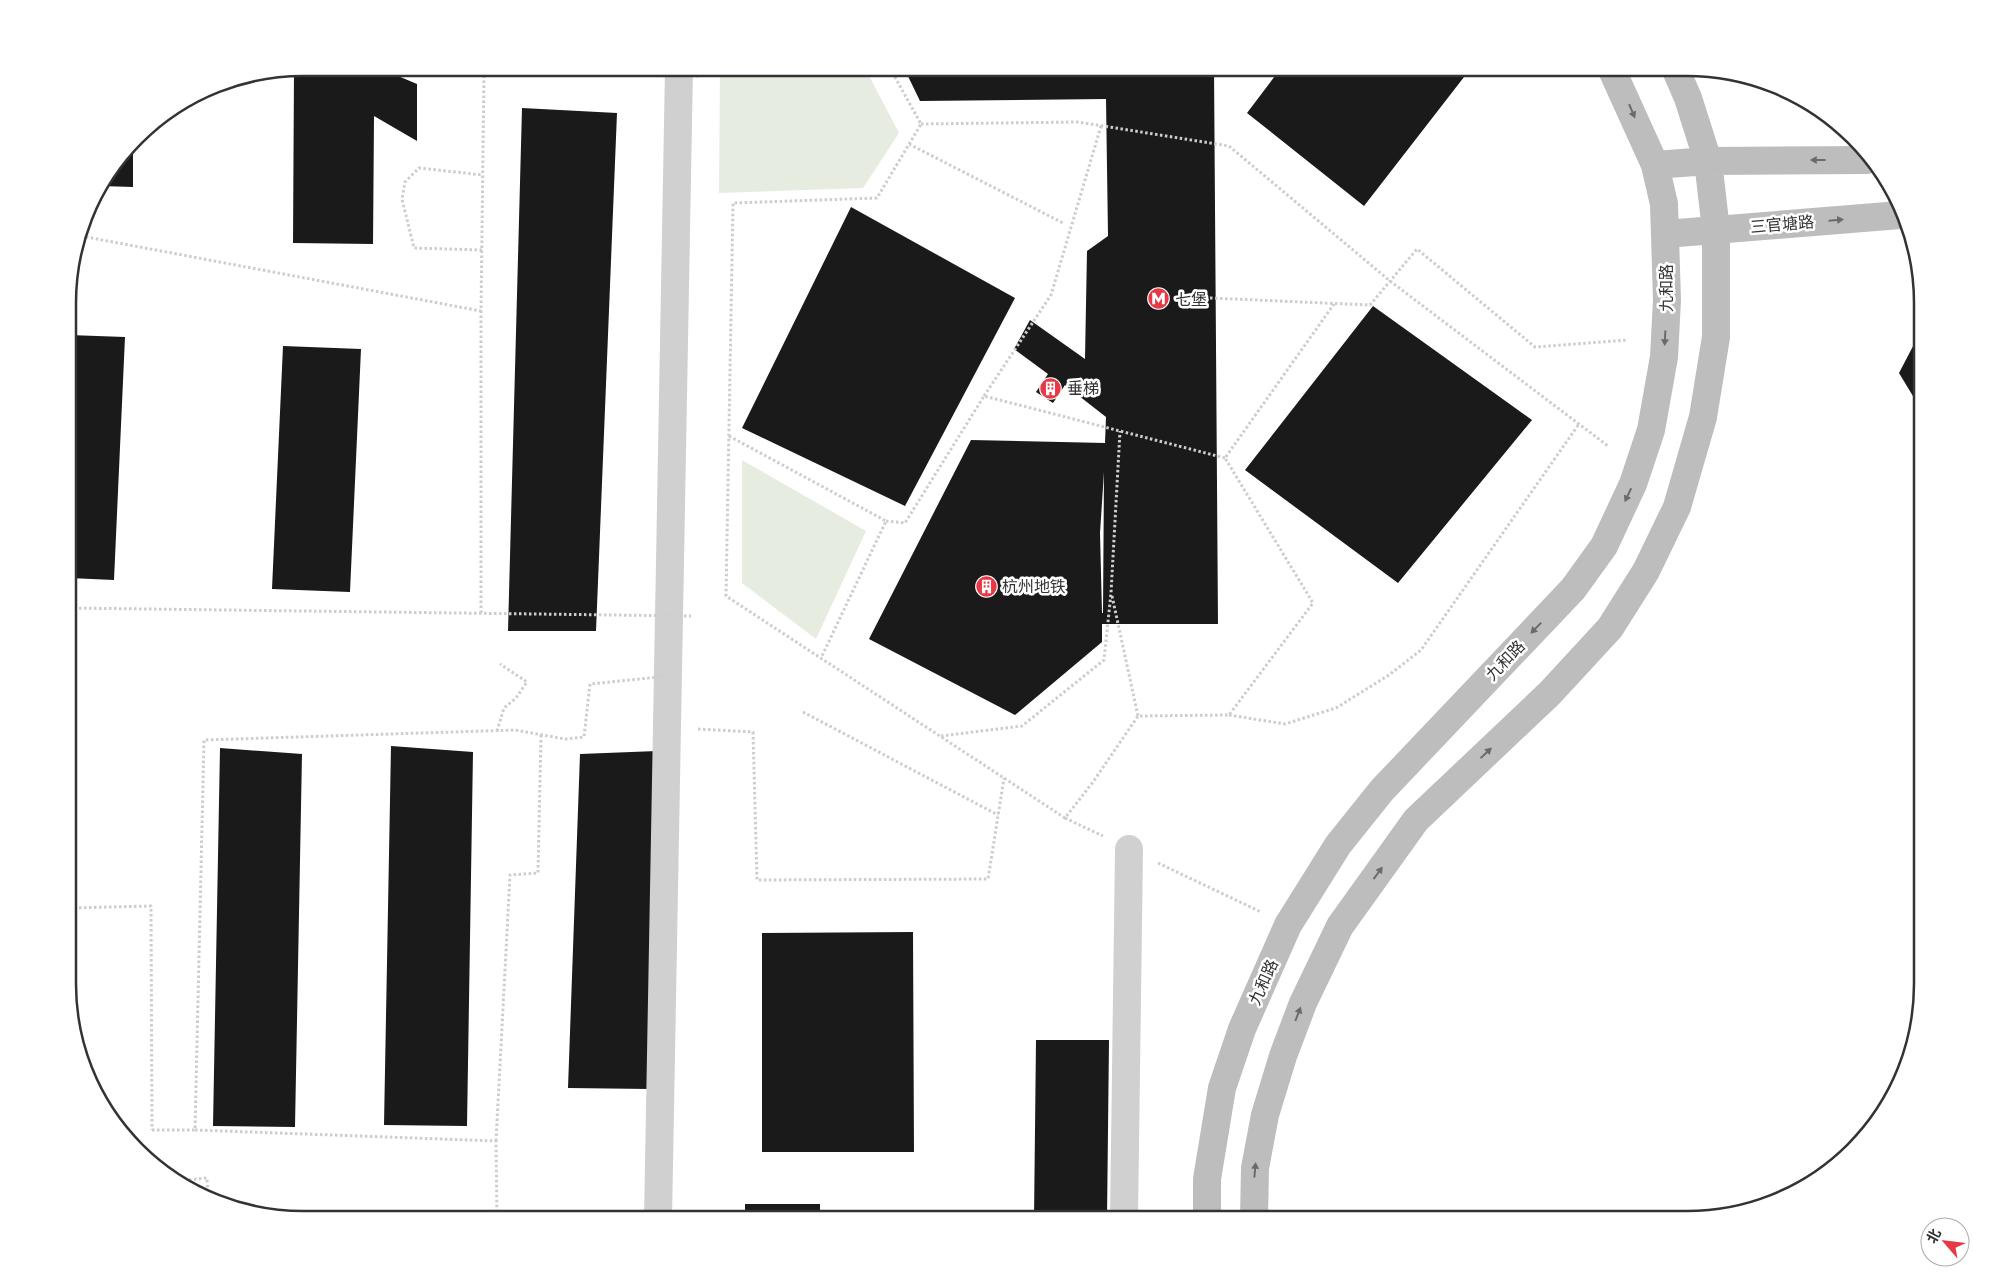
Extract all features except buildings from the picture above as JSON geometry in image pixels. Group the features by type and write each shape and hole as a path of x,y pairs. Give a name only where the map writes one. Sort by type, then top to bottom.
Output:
{"street":[{"path":"658,1211 668,676 680,615 686,76"},
{"name":"九和路","path":"1206,1211 1207,1179 1222,1088 1242,1029 1288,925 1338,845 1382,790 1574,589 1604,546 1633,484 1651,430 1664,357 1667,300 1664,204 1656,165 1615,76"},
{"path":"1254,1211 1255,1168 1270,1098 1283,1056 1303,1003 1340,926 1416,820 1550,693 1610,628 1646,571 1677,507 1703,417 1716,337 1716,230 1708,161 1688,98 1678,76"},
{"path":"1656,165 1708,161 1862,160"},
{"name":"三官塘路","path":"1665,234 1896,215"},
{"path":"1124,1211 1129,849"}],"path":[{"path":"481,613 481,311 484,76"},
{"path":"894,76 921,124"},
{"path":"921,124 1078,122 1229,146 1390,281 1608,446"},
{"path":"921,124 877,198 733,203 726,596 1065,818 1288,925"},
{"path":"728,436 886,521 905,523 984,396 1051,295 1100,126"},
{"path":"909,144 1063,223"},
{"path":"482,250 414,248 402,199 405,182 419,168 483,175"},
{"path":"86,237 481,311"},
{"path":"1210,298 1370,305 1417,249 1535,348 1628,340"},
{"path":"1226,458 1334,304"},
{"path":"984,396 1226,458 1313,603 1229,715"},
{"path":"1138,716 1229,715 1285,724 1336,708 1389,674 1422,650 1579,424"},
{"path":"940,736 1022,726 1104,660 1111,593 1120,431"},
{"path":"821,658 886,521"},
{"path":"1065,818 1093,782 1138,716 1111,593"},
{"path":"76,608 680,615"},
{"path":"497,731 504,708 516,698 527,682 500,664"},
{"path":"195,1130 204,740 514,730 564,739 584,737 590,684 668,676"},
{"path":"802,712 998,815"},
{"path":"690,728 753,732 757,880 988,878 1004,778"},
{"path":"497,1211 496,1141 510,875 538,873 541,735"},
{"path":"76,908 151,906 152,1130 496,1141"},
{"path":"189,1180 207,1178 208,1189"}],"shaded area":[{"path":"720,76 869,76 899,133 863,188 719,193"},
{"path":"742,460 866,531 816,639 742,583"}],"place":[{"name":"七堡","path":"1159,299"},
{"name":"垂梯","path":"1051,388"},
{"name":"杭州地铁","path":"986,586"}]}
